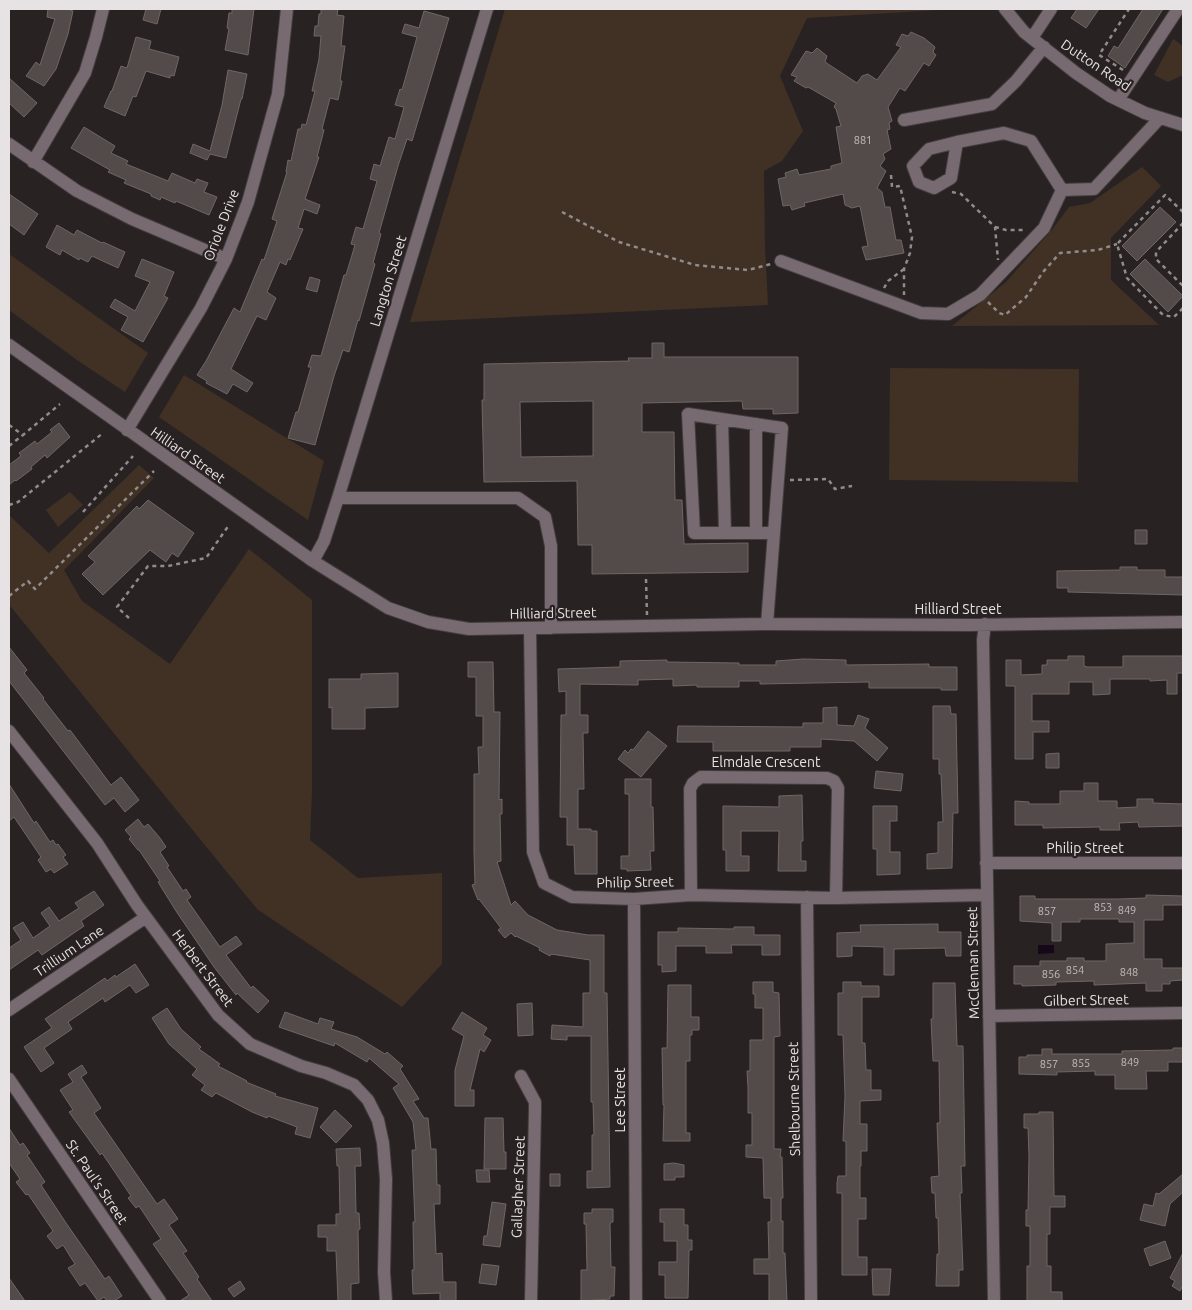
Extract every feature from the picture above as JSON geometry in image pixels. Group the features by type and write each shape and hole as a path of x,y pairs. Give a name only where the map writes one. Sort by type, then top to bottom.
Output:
{"street":[{"path":"32,162 85,73 103,9"},
{"name":"Oriole Drive","path":"127,430 201,308 226,259 248,202 278,94 287,9"},
{"name":"Langton Street","path":"313,561 324,541 338,498 487,9"},
{"name":"Dutton Road","path":"1005,9 1024,32 1076,73 1118,100 1145,113 1183,125"},
{"path":"1032,38 1052,9"},
{"path":"1118,100 1178,9"},
{"path":"904,120 992,104 1016,81 1044,47"},
{"path":"1062,190 1094,189 1160,118"},
{"path":"957,142 951,178 934,188 919,182 913,166 929,149 957,142 1004,133 1031,141 1062,190"},
{"path":"9,144 32,162 77,191 132,219 226,259"},
{"path":"781,261 921,313 948,314 980,295 1041,230 1062,190"},
{"name":"Hilliard Street","path":"9,345 313,561 388,608 428,622 469,629 767,624 1183,622"},
{"path":"767,624 774,533 782,428 688,414 694,533 774,533"},
{"path":"722,419 725,533"},
{"path":"756,424 756,533"},
{"path":"338,498 518,498 545,517 551,546 551,628"},
{"name":"McClennan Street","path":"985,624 983,640 986,895 994,1301"},
{"name":"Philip Street","path":"530,628 533,852 544,883 572,897 634,899 691,895 836,898 986,895"},
{"name":"Herbert Street","path":"9,731 97,844 146,917 218,1015 250,1044 301,1066 326,1073 354,1085 368,1100 378,1120 383,1143 386,1179 384,1272 386,1301"},
{"name":"Elmdale Crescent","path":"691,895 690,789 693,783 701,777 827,778 834,781 838,788 836,898"},
{"name":"Philip Street","path":"986,863 1183,863"},
{"name":"Shelbourne Street","path":"807,897 811,1301"},
{"name":"Lee Street","path":"634,899 636,1301"},
{"name":"Trillium Lane","path":"9,1010 146,917"},
{"name":"Gilbert Street","path":"989,1016 1183,1013"},
{"name":"Gallagher Street","path":"521,1076 534,1102 535,1110 530,1301"},
{"name":"St. Paul's Street","path":"9,1079 160,1301"}],"path":[{"path":"1129,9 1099,55 1133,76"},
{"path":"891,175 892,187 900,186 912,237 910,253 904,269 903,307"},
{"path":"934,188 961,194 995,227 1006,230 1041,230"},
{"path":"980,295 999,313 1005,315 1026,297 1043,272 1060,253 1098,250 1117,244 1165,195 1183,212"},
{"path":"562,212 619,242 694,265 748,270 781,261"},
{"path":"1183,223 1156,252 1156,259 1183,286"},
{"path":"995,227 1000,274"},
{"path":"1117,244 1127,278 1163,314 1174,317 1183,308"},
{"path":"878,297 888,281 904,269"},
{"path":"9,446 60,404"},
{"path":"9,425 23,435"},
{"path":"9,505 18,502 103,433"},
{"path":"83,512 133,456"},
{"path":"9,596 28,581 36,589 154,471"},
{"path":"778,480 828,479 835,490 852,486"},
{"path":"129,618 117,607 148,566 168,566 206,558 229,525"},
{"path":"646,580 646,626"}],"shaded area":[{"path":"505,9 956,9 807,18 780,76 803,131 782,161 764,171 768,305 410,322"},
{"path":"1173,39 1183,46 1183,75 1168,82 1154,75"},
{"path":"1142,167 1161,186 1111,238 1111,280 1159,325 952,326 1006,282 1050,232 1069,207 1090,203"},
{"path":"9,254 148,353 125,392 77,360 9,310"},
{"path":"890,368 1079,369 1078,482 889,480"},
{"path":"184,375 324,461 308,520 159,417"},
{"path":"139,465 154,478 64,570 82,601 170,664 249,549 312,600 312,792 310,840 358,878 442,873 442,964 402,1007 257,909 11,607 9,608 9,515 49,553"},
{"path":"70,492 83,505 58,527 46,510"},
{"path":"1038,945 1054,945 1054,953 1038,954"}],"building":[{"path":"48,9 71,9 73,11 68,34 56,69 44,86 26,76 36,62 40,65 55,19 47,17"},
{"path":"146,9 161,9 157,24 143,20"},
{"path":"232,9 254,9 248,55 225,50 229,29 227,28 229,13 232,13"},
{"path":"321,9 338,9 337,15 344,16 341,46 345,46 340,81 342,81 338,100 330,98 322,129 324,130 317,157 319,157 305,199 320,205 317,214 304,209 298,228 303,229 290,260 288,259 286,265 280,262 267,292 276,298 266,320 257,316 231,369 253,383 247,392 233,384 227,394 206,383 207,381 197,375 234,308 240,312 262,259 264,260 277,221 272,219 287,172 288,160 291,161 298,129 301,129 302,124 306,125 315,91 312,91 319,59 321,36 314,36 315,26 318,26"},
{"path":"1077,9 1099,9 1086,28 1071,18"},
{"path":"1143,9 1163,9 1125,68 1108,56 1114,46 1118,48"},
{"path":"424,11 449,18 412,141 407,139 398,166 379,233 381,234 373,263 375,264 359,321 349,352 343,350 315,445 288,438 296,412 298,412 311,367 308,367 312,355 321,356 344,275 346,275 355,245 351,244 356,227 363,229 377,181 370,179 374,164 380,166 389,137 395,139 404,107 395,105 400,89 402,90 417,37 402,33 405,24 419,28"},
{"path":"911,32 924,38 935,47 933,52 936,55 929,66 924,63 905,91 900,88 888,107 892,121 889,123 890,129 887,130 891,149 883,154 885,159 880,166 886,171 877,188 882,192 885,207 890,207 896,240 901,240 904,253 866,260 862,247 868,246 860,206 852,208 845,205 843,194 804,203 805,206 792,210 790,205 783,206 778,179 786,177 785,173 797,169 799,175 831,169 831,166 842,163 836,127 841,126 834,107 836,103 794,81 797,77 791,75 806,51 812,53 817,48 827,56 825,62 857,83 862,76 868,74 877,80 901,47 896,45 902,34 908,36"},
{"path":"136,37 151,41 149,49 179,57 174,76 170,75 170,78 146,71 136,97 133,96 125,116 104,107 121,66 127,68"},
{"path":"228,70 247,74 242,99 226,158 210,154 207,160 190,153 193,144 210,151 222,105"},
{"path":"9,78 37,103 24,117 9,103"},
{"path":"84,127 115,146 111,153 128,161 126,164 168,181 172,173 195,183 197,179 208,183 204,192 217,197 209,215 176,201 175,203 161,197 160,200 151,196 151,194 124,183 126,180 108,172 110,170 71,148"},
{"path":"9,194 38,214 24,235 9,224"},
{"path":"1160,207 1176,222 1137,261 1122,246"},
{"path":"57,225 74,235 77,230 125,252 118,268 92,256 88,262 80,258 79,260 62,250 60,255 46,247"},
{"path":"142,259 174,272 164,296 168,298 143,342 121,330 128,317 110,307 115,299 135,311 150,282 135,276"},
{"path":"1145,259 1183,296 1168,312 1130,274"},
{"path":"310,277 320,280 317,292 306,289"},
{"path":"652,343 664,343 664,357 798,357 798,413 773,414 773,409 743,409 742,401 642,403 642,432 674,432 675,500 682,500 684,544 748,543 748,572 592,574 592,545 578,545 577,481 484,482 482,400 484,400 484,364 629,361 628,358 652,358","holes":["593,401 593,456 521,457 520,402"]},
{"path":"59,423 70,437 47,458 45,455 31,467 32,469 9,485 9,465 21,456 19,453 35,441 37,444 52,432 50,430"},
{"path":"148,500 194,533 178,557 172,553 166,562 150,550 103,595 82,574 95,562 88,556 137,506 139,509"},
{"path":"1135,530 1147,530 1147,544 1135,544"},
{"path":"1120,567 1137,567 1137,570 1165,570 1165,577 1183,577 1183,595 1068,592 1068,588 1057,588 1057,571 1120,570"},
{"path":"9,647 27,670 24,673 43,699 68,731 70,730 111,785 121,777 139,800 125,812 114,798 105,805 9,681"},
{"path":"1068,656 1084,656 1084,666 1087,667 1123,667 1123,656 1183,656 1183,673 1177,673 1177,694 1167,694 1167,680 1110,679 1110,694 1093,695 1093,682 1069,682 1069,694 1032,694 1032,721 1049,721 1049,732 1033,732 1033,759 1015,759 1015,686 1006,686 1006,660 1021,660 1021,675 1042,674 1042,665 1047,665 1047,660 1068,660"},
{"path":"803,659 846,660 846,665 929,664 929,667 957,667 957,690 941,690 941,688 869,688 869,682 760,684 760,681 739,681 739,687 697,687 697,685 673,686 673,679 638,680 638,685 580,684 580,715 588,715 588,733 583,733 584,789 578,789 578,829 597,831 597,874 575,874 574,845 567,845 567,817 560,817 561,715 566,715 566,691 559,692 558,669 620,667 620,661 667,660 667,662 776,665 776,661"},
{"path":"468,662 493,662 494,712 500,712 499,800 502,799 502,814 500,814 501,861 497,862 511,905 515,901 528,915 557,930 588,935 604,935 604,993 607,993 610,1187 587,1188 587,1171 592,1171 592,1135 594,1135 593,1102 591,1102 591,1036 567,1036 567,1040 551,1039 552,1025 583,1027 583,993 590,993 590,960 551,954 550,956 539,950 540,948 515,937 511,933 505,938 498,930 501,928 478,900 472,885 475,884 474,774 479,774 478,747 483,747 483,716 476,716 476,677 468,677"},
{"path":"398,673 398,707 365,708 365,729 332,729 332,707 329,708 329,679 361,679 361,674"},
{"path":"933,706 950,706 951,714 956,714 958,813 953,813 952,868 927,869 927,854 938,853 938,822 943,822 939,759 933,759"},
{"path":"837,707 837,725 854,726 858,715 869,719 865,728 888,748 877,761 854,741 821,739 821,747 790,747 790,751 713,751 713,742 677,742 678,726 803,727 803,723 823,723 823,708"},
{"path":"648,731 667,746 641,777 618,759 625,750 628,753 631,749 633,750"},
{"path":"1059,753 1059,768 1046,768 1046,754"},
{"path":"876,771 903,774 901,791 874,788"},
{"path":"625,779 651,779 654,851 650,851 651,870 627,871 627,869 621,869 621,856 629,856 629,794 625,794"},
{"path":"1084,783 1098,783 1098,801 1117,801 1117,808 1137,807 1137,799 1153,799 1153,803 1183,804 1183,826 1139,827 1138,822 1119,823 1120,830 1100,830 1100,827 1043,828 1043,825 1015,825 1015,801 1029,802 1029,804 1060,804 1060,791 1084,791"},
{"path":"9,784 34,823 36,821 50,842 53,840 56,845 58,844 66,855 63,857 68,864 54,873 51,869 46,872 38,860 41,857 14,817 9,821"},
{"path":"802,795 803,841 801,841 801,861 806,861 806,871 778,871 779,831 741,831 741,856 749,856 749,871 726,871 726,850 723,850 723,806 779,807 779,796"},
{"path":"873,806 897,806 897,821 890,821 890,852 900,852 900,874 877,875 877,849 873,849"},
{"path":"138,819 144,827 148,824 166,847 160,852 169,866 167,867 183,891 186,889 191,897 187,900 220,947 236,936 242,944 226,955 251,988 253,986 269,1001 258,1013 237,993 236,995 214,967 176,911 158,882 160,881 139,850 129,839 131,837 125,830"},
{"path":"94,891 104,905 81,921 84,926 42,955 38,950 9,970 9,948 21,940 13,928 23,922 33,938 50,926 41,913 49,907 59,921 79,908 75,903"},
{"path":"1146,895 1183,896 1183,905 1163,905 1163,920 1144,920 1144,959 1162,959 1162,968 1183,968 1183,980 1162,984 1162,991 1146,991 1146,983 1094,985 1094,981 1056,982 1056,985 1022,986 1022,984 1014,984 1014,966 1040,966 1040,961 1067,961 1067,958 1084,958 1084,961 1106,961 1106,944 1134,943 1134,922 1119,922 1119,919 1080,919 1080,922 1061,922 1061,941 1052,941 1052,923 1020,921 1020,896 1035,896 1035,899 1119,899 1146,898"},
{"path":"938,924 938,932 961,932 961,956 946,956 945,948 894,949 894,975 884,975 884,947 852,946 852,956 837,957 837,933 861,932 860,925"},
{"path":"734,927 754,927 754,935 780,935 780,955 762,955 762,945 731,945 732,953 706,953 706,946 676,946 676,971 662,972 662,965 658,965 658,932 678,932 678,928 734,929"},
{"path":"135,964 149,985 136,993 130,985 105,1002 103,998 68,1022 72,1029 44,1048 54,1063 41,1072 24,1047 52,1028 45,1019 105,978 107,981 115,975 116,977"},
{"path":"753,982 773,982 773,992 779,993 780,1036 774,1037 774,1149 781,1149 780,1157 782,1157 783,1198 781,1198 781,1221 783,1221 783,1253 785,1253 787,1301 769,1301 769,1274 754,1274 754,1259 769,1259 768,1222 771,1222 771,1198 764,1198 763,1158 746,1157 746,1145 752,1145 752,1113 748,1113 747,1071 750,1071 750,1040 763,1040 763,1008 755,1008"},
{"path":"843,982 861,982 861,986 879,986 879,997 862,997 862,1043 865,1043 866,1070 871,1070 871,1090 881,1090 881,1100 860,1101 860,1124 867,1124 867,1151 861,1151 860,1198 866,1198 866,1219 858,1219 858,1257 867,1257 867,1275 842,1275 842,1193 837,1193 837,1183 838,1176 846,1176 846,1141 843,1141 845,1096 843,1035 838,1035 838,993 843,993"},
{"path":"933,983 955,983 957,1046 963,1046 965,1166 961,1166 962,1193 960,1193 963,1270 959,1270 959,1286 936,1286 937,1254 939,1254 938,1218 936,1218 935,1193 932,1193 931,1177 939,1176 937,1123 940,1123 939,1061 933,1061 931,1019 933,1019"},
{"path":"668,985 691,985 691,1017 699,1017 699,1030 692,1030 692,1035 690,1035 690,1061 686,1061 686,1133 690,1133 690,1141 663,1141 662,1048 667,1048"},
{"path":"532,1003 533,1035 518,1036 517,1004"},
{"path":"167,1008 181,1029 201,1047 199,1049 220,1064 218,1066 246,1082 276,1094 275,1096 318,1108 310,1138 295,1134 297,1127 252,1112 216,1093 212,1097 201,1090 205,1085 192,1075 197,1069 169,1044 152,1018"},
{"path":"285,1012 318,1024 320,1018 334,1022 331,1029 357,1037 385,1054 387,1052 403,1066 400,1069 419,1099 413,1101 424,1118 428,1118 431,1149 436,1149 437,1185 440,1185 440,1204 434,1204 436,1254 442,1253 443,1282 456,1282 456,1301 440,1301 440,1293 413,1294 413,1222 415,1222 412,1150 416,1150 413,1122 393,1088 399,1084 369,1058 367,1062 335,1043 334,1046 279,1027"},
{"path":"462,1012 487,1028 483,1035 491,1040 484,1052 480,1049 470,1090 474,1090 474,1106 455,1106 455,1070 464,1036 452,1029"},
{"path":"1173,1048 1183,1048 1183,1062 1168,1062 1168,1071 1146,1071 1147,1089 1115,1089 1115,1075 1095,1075 1095,1071 1057,1072 1057,1075 1019,1074 1019,1057 1042,1055 1042,1049 1052,1049 1052,1054 1122,1054 1122,1051 1173,1050"},
{"path":"82,1065 87,1073 81,1077 101,1108 94,1113 157,1204 164,1199 178,1219 169,1225 187,1251 183,1253 212,1301 180,1301 189,1295 153,1244 161,1239 139,1206 136,1208 128,1198 131,1196 102,1153 100,1155 69,1112 73,1110 60,1090 73,1082 68,1074"},
{"path":"335,1110 352,1126 336,1143 320,1127"},
{"path":"1039,1112 1053,1112 1054,1196 1065,1196 1065,1207 1050,1207 1050,1234 1047,1234 1047,1266 1051,1266 1051,1292 1062,1292 1062,1301 1027,1301 1027,1266 1030,1266 1030,1226 1026,1226 1029,1156 1028,1128 1024,1128 1024,1114 1039,1114"},
{"path":"485,1118 503,1118 506,1169 484,1169"},
{"path":"9,1128 20,1145 23,1143 30,1153 27,1155 45,1182 41,1185 66,1223 105,1279 109,1276 122,1296 114,1301 107,1301 104,1297 98,1301 85,1283 80,1286 68,1268 75,1264 63,1245 57,1249 47,1236 53,1231 28,1194 26,1195 16,1182 20,1179 9,1163"},
{"path":"360,1148 361,1166 355,1166 356,1213 359,1213 360,1229 358,1230 359,1283 351,1284 351,1301 338,1301 336,1251 327,1251 327,1237 318,1237 318,1225 336,1225 336,1214 340,1214 339,1166 337,1166 336,1149"},
{"path":"664,1164 684,1165 684,1177 675,1177 675,1180 664,1180"},
{"path":"476,1170 489,1170 490,1182 477,1182"},
{"path":"550,1174 560,1174 560,1186 550,1186"},
{"path":"1183,1174 1183,1192 1170,1204 1165,1226 1140,1220 1144,1204 1153,1206 1156,1193 1159,1194"},
{"path":"492,1202 506,1204 500,1247 483,1245 484,1236 487,1236"},
{"path":"592,1209 613,1209 613,1222 610,1224 611,1267 615,1267 614,1296 610,1296 610,1299 581,1301 581,1270 587,1270 584,1213 592,1213"},
{"path":"660,1209 684,1209 684,1225 688,1225 688,1240 692,1240 692,1250 689,1250 688,1298 665,1298 665,1275 659,1275 659,1262 677,1262 677,1241 664,1241 664,1222 660,1222"},
{"path":"1165,1241 1171,1258 1150,1266 1144,1249"},
{"path":"1183,1253 1183,1285 1180,1291 1172,1286 1175,1281 1170,1278"},
{"path":"482,1264 499,1266 496,1285 479,1283"},
{"path":"872,1269 891,1269 889,1295 873,1295"},
{"path":"9,1278 25,1301 9,1301"},
{"path":"240,1281 245,1289 234,1297 228,1289"}]}
